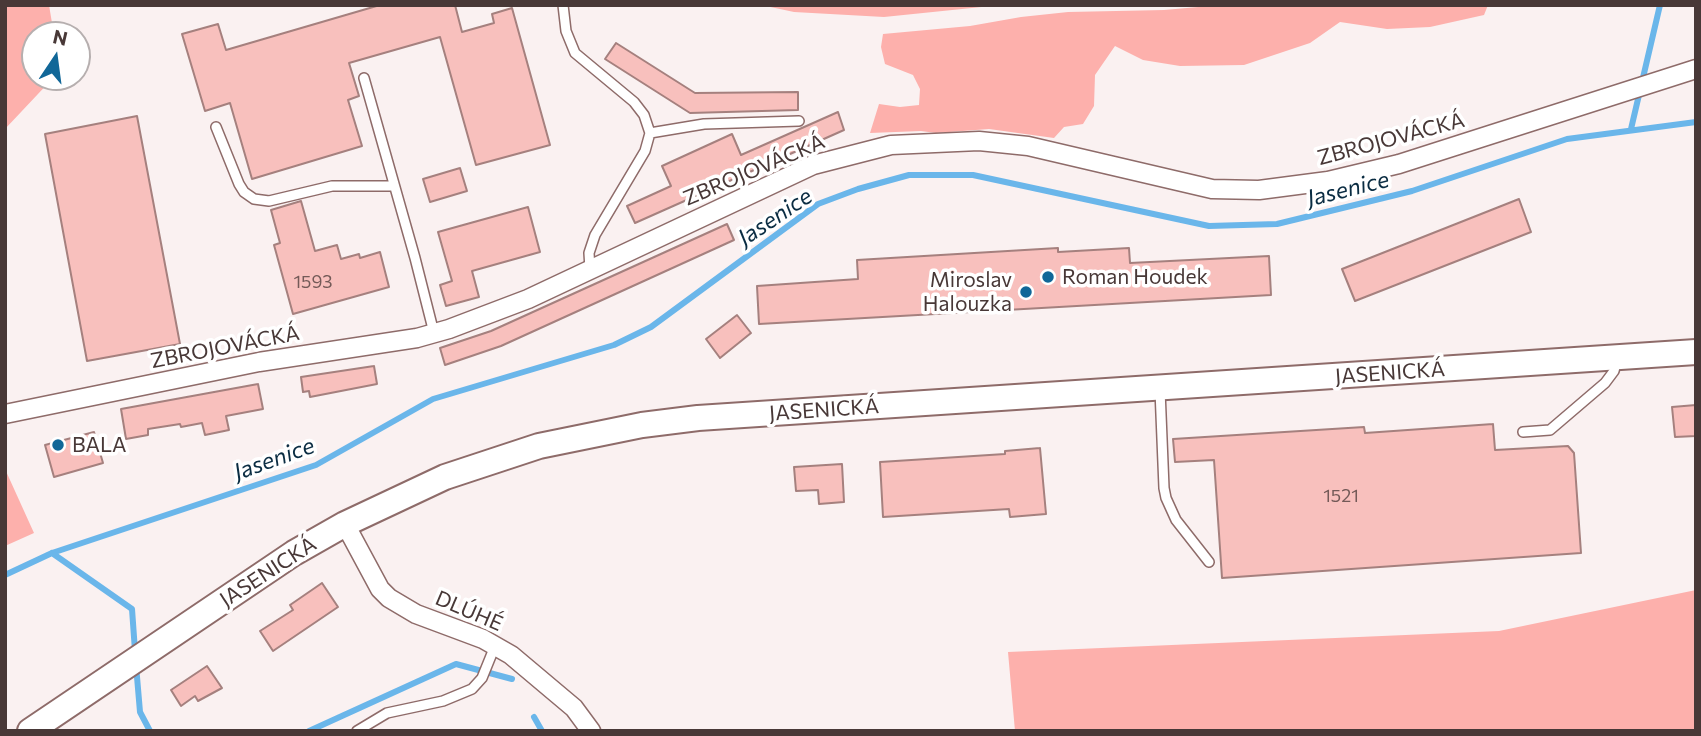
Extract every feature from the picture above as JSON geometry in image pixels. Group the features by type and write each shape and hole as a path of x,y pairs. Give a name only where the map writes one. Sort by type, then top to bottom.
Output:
{"street":[{"name":"ZBROJOVÁCKÁ","path":"5,414 259,362 434,333 505,309 813,164 891,145 979,141 1016,145 1212,189 1259,190 1328,181 1379,170 1696,69"},
{"name":"JASENICKÁ","path":"30,731 294,553 345,524 445,477 539,446 642,425 698,418 1696,352"},
{"name":"DLÚHÉ","path":"345,524 380,589 389,598 416,614 465,631 493,652 511,655 573,708 591,731"}],"lane":[{"path":"563,5 566,31 575,53 634,102 644,114 650,133 645,150 595,235 589,253 590,269"},
{"path":"364,78 434,333"},
{"path":"650,133 704,124 799,121"},
{"path":"216,127 239,184 244,192 254,199 279,199 332,186 394,186"},
{"path":"1523,432 1550,430 1605,383 1614,371 1617,357"},
{"path":"1160,388 1166,499 1176,520 1209,562"},
{"path":"357,731 376,718 400,709 457,696 472,689 482,678 493,652"}],"shaded area":[{"path":"5,5 49,5 52,21 21,21 21,91 41,91 5,129"},
{"path":"761,5 1001,5 884,17 794,12"},
{"path":"1221,5 1488,5 1484,15 1430,27 1387,29 1340,22 1310,43 1244,65 1180,66 1143,60 1115,46 1095,75 1094,106 1083,124 1064,127 1054,138 989,129 936,133 870,133 879,104 900,107 919,105 920,89 913,75 885,64 881,47 883,34 970,26 1068,12 1164,10"},
{"path":"5,469 34,533 5,546"},
{"path":"1696,590 1696,731 1015,731 1008,652 1499,631"}],"building":[{"path":"380,5 455,5 462,32 494,23 492,14 512,8 550,145 476,165 440,37 349,63 359,96 348,100 362,146 252,179 230,103 205,111 182,34 218,24 226,50"},
{"path":"616,43 695,93 798,92 798,110 690,113 605,59"},
{"path":"838,112 844,130 635,223 627,206 671,186 662,166 732,134 741,155"},
{"path":"137,116 180,344 87,361 45,134"},
{"path":"460,168 467,191 430,202 423,179"},
{"path":"1519,199 1531,232 1355,301 1342,269"},
{"path":"301,201 315,251 337,245 341,259 359,254 360,258 380,252 389,287 293,314 274,245 280,243 271,210"},
{"path":"528,207 540,252 472,271 479,297 446,306 440,285 452,281 438,232"},
{"path":"727,224 734,240 501,346 445,365 440,348 491,331"},
{"path":"1058,248 1058,252 1129,248 1130,263 1269,256 1271,295 759,324 757,286 858,279 857,260"},
{"path":"737,315 751,333 720,358 706,339"},
{"path":"374,366 377,384 310,397 309,391 303,392 301,377"},
{"path":"258,384 263,409 226,416 229,430 205,435 202,423 181,427 180,424 148,429 148,435 126,439 121,409"},
{"path":"1696,405 1696,436 1675,437 1672,407"},
{"path":"1493,424 1495,450 1568,446 1574,453 1581,553 1222,578 1214,460 1175,462 1173,439 1364,427 1365,433"},
{"path":"94,432 103,463 54,477 45,445"},
{"path":"1040,448 1046,514 1010,517 1009,509 883,517 880,462 1005,454 1005,451"},
{"path":"842,464 844,502 819,504 818,490 796,491 794,467"},
{"path":"322,583 338,607 273,651 260,631 293,610 290,605"},
{"path":"207,666 222,688 198,701 195,696 181,706 171,690"}],"waterway":[{"path":"1631,129 1660,5"},
{"name":"Jasenice","path":"5,575 52,553 316,465 433,399 614,345 651,327 818,204 858,189 909,175 973,175 1209,226 1277,224 1412,191 1567,139 1696,122"},
{"path":"52,553 132,609 135,651"},
{"path":"309,731 456,664 512,679"},
{"path":"136,665 140,712 150,731"},
{"path":"534,717 542,731"}],"place":[{"name":"Roman Houdek","path":"1048,277"},
{"name":"Miroslav Halouzka","path":"1026,292"},
{"name":"BALA","path":"58,445"}]}
